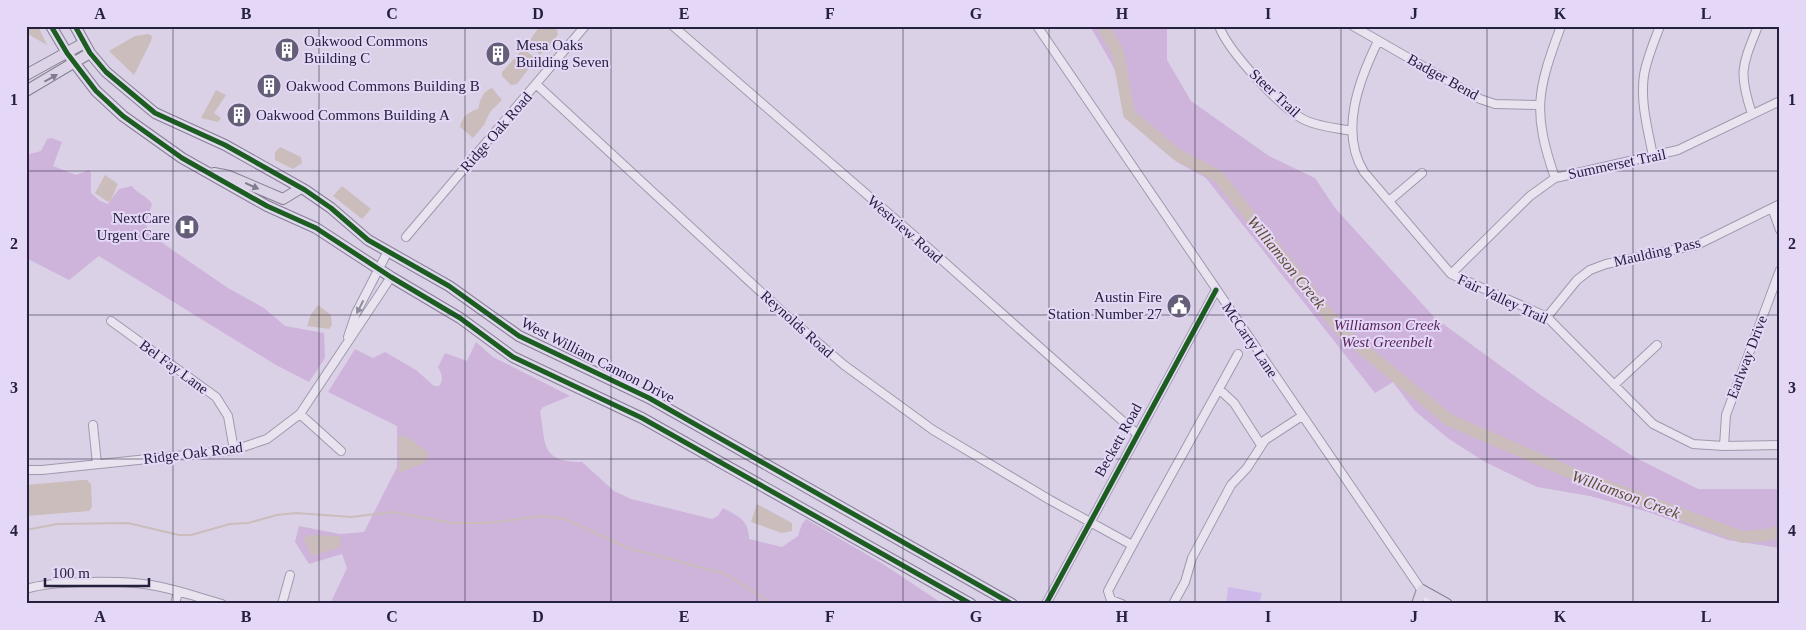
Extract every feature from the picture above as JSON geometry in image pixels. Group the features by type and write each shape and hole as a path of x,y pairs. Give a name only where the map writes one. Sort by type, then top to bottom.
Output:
{"main road":[{"name":"West William Cannon Drive","path":"51,26 67,53 96,91 123,116 182,158 267,206 316,228 391,277 460,318 513,356 642,418 971,604"},
{"name":"West William Cannon Drive","path":"75,26 90,53 124,89 155,113 225,145 301,188 331,208 368,240 449,286 519,336 649,398 1012,604"},
{"path":"26,75 84,43"},
{"path":"26,91 75,64 90,53"},
{"path":"206,172 229,176 282,199 301,188"},
{"path":"1417,604 1422,590 1447,604"}],"street":[{"name":"Ridge Oak Road","path":"406,237 585,26"},
{"name":"Westview Road","path":"673,26 933,252 1136,433"},
{"name":"McCarty Lane","path":"1037,26 1431,604"},
{"name":"Steer Trail","path":"1219,26 1230,48 1289,110 1307,121 1352,131"},
{"name":"Badger Bend","path":"1353,26 1489,102 1539,105"},
{"path":"1555,178 1541,128 1539,105 1541,85 1561,26"},
{"path":"1653,156 1644,104 1643,84 1648,60 1660,26"},
{"path":"1752,114 1745,91 1742,68 1758,26"},
{"name":"Fair Valley Trail","path":"1378,41 1362,76 1352,131 1358,164 1451,274 1547,317 1643,416 1666,432 1693,444 1724,446 1780,445"},
{"name":"Reynolds Road","path":"537,84 788,317 844,365 933,430 1089,522 1133,543"},
{"name":"Summerset Trail","path":"1451,274 1530,196 1555,178 1678,150 1780,101"},
{"path":"1389,201 1422,173"},
{"name":"Maulding Pass","path":"1547,317 1577,280 1590,270 1606,264 1697,245 1780,204"},
{"path":"1772,208 1780,230"},
{"name":"Ridge Oak Road","path":"344,346 356,314 388,251"},
{"name":"Earlway Drive","path":"1724,446 1726,415 1780,270"},
{"name":"Ridge Oak Road","path":"26,470 234,450 267,439 300,414 391,277"},
{"name":"Beckett Road","path":"1046,604 1136,433 1216,290"},
{"name":"Bel Fay Lane","path":"111,321 216,397 228,416 234,450"},
{"path":"1614,385 1657,345"},
{"path":"1122,604 1111,600 1108,591 1177,461 1238,354"},
{"path":"1219,389 1234,403 1261,445"},
{"path":"300,414 341,451"},
{"path":"1173,604 1185,582 1192,558 1231,485 1247,468 1261,445 1303,418"},
{"path":"93,425 97,464"},
{"path":"282,604 290,575"},
{"path":"26,590 59,583 138,584 222,604"},
{"path":"175,604 178,592"}],"green space":[{"name":"Williamson Creek West Greenbelt","path":"1090,26 1167,26 1167,60 1191,101 1269,156 1315,178 1335,208 1435,318 1542,396 1634,457 1698,489 1780,489 1780,548 1728,540 1648,512 1590,496 1537,487 1485,462 1449,439 1415,411 1393,382 1375,393 1206,178 1177,162 1152,140 1130,113 1113,66"},
{"path":"51,138 62,142 53,166 76,175 89,170 91,173 91,193 100,201 108,204 119,189 132,186 152,204 146,223 148,232 228,288 264,308 285,326 324,333 325,358 309,382 276,365 99,256 69,280 26,258 26,155 41,151 47,139"},
{"path":"476,342 493,357 570,396 543,407 540,411 548,449 552,455 559,459 582,462 614,491 631,499 712,519 718,516 723,508 742,519 747,527 749,539 782,547 798,536 806,519 883,564 943,604 330,604 347,568 342,554 309,564 295,542 299,526 340,534 364,532 397,467 397,426 328,392 355,349 373,358 385,352 416,370 434,386 439,386 442,377 438,367 445,353 467,361"}],"sand":[{"path":"1228,587 1262,593 1259,604 1226,604"}],"shaded area":[{"path":"28,26 38,26 47,45 26,33"},
{"path":"540,26 551,26 557,30 558,35 540,55 527,44"},
{"path":"148,34 152,36 151,41 134,75 109,51 135,36"},
{"path":"525,50 534,57 534,62 517,84 511,85 502,76 502,72 521,51"},
{"path":"492,88 502,100 490,112 484,125 473,138 460,127 462,121 466,115 478,109 484,94"},
{"path":"216,90 226,95 214,113 221,118 218,122 201,118"},
{"path":"280,147 301,157 302,163 293,169 275,160 275,152"},
{"path":"105,175 118,184 111,200 108,202 95,193"},
{"path":"342,186 371,209 362,219 333,196"},
{"path":"318,305 331,315 332,325 329,329 307,326 311,314"},
{"path":"398,434 402,437 404,435 429,453 424,463 399,473"},
{"path":"87,480 91,484 92,507 89,511 26,516 26,485"},
{"path":"757,504 792,523 792,531 782,533 751,522"},
{"path":"307,535 339,536 341,540 340,547 312,556 304,540"}],"waterway":[{"name":"Williamson Creek","path":"1103,26 1118,53 1129,114 1176,154 1218,176 1342,332 1449,420 1569,472 1742,537 1768,535 1780,531"},
{"path":"26,530 57,524 128,523 179,535 191,535 230,524 248,523 277,515 296,513 351,517 392,512 452,523 489,523 542,516 565,519 628,548 726,574 772,604"}],"cycle path":[{"path":"51,26 67,53 96,91 123,116 182,158 267,206 316,228 391,277 460,318 513,357 642,418 971,604"},
{"path":"75,26 90,53 106,72 155,113 225,145 305,190 331,208 368,240 449,286 519,336 649,398 1012,604"},
{"path":"1046,604 1216,290"}],"place":[{"name":"Oakwood Commons Building C","path":"287,50"},
{"name":"Mesa Oaks Building Seven","path":"498,54"},
{"name":"Oakwood Commons Building B","path":"269,86"},
{"name":"Oakwood Commons Building A","path":"239,115"},
{"name":"NextCare Urgent Care","path":"187,227"},
{"name":"Austin Fire Station Number 27","path":"1179,306"}]}
